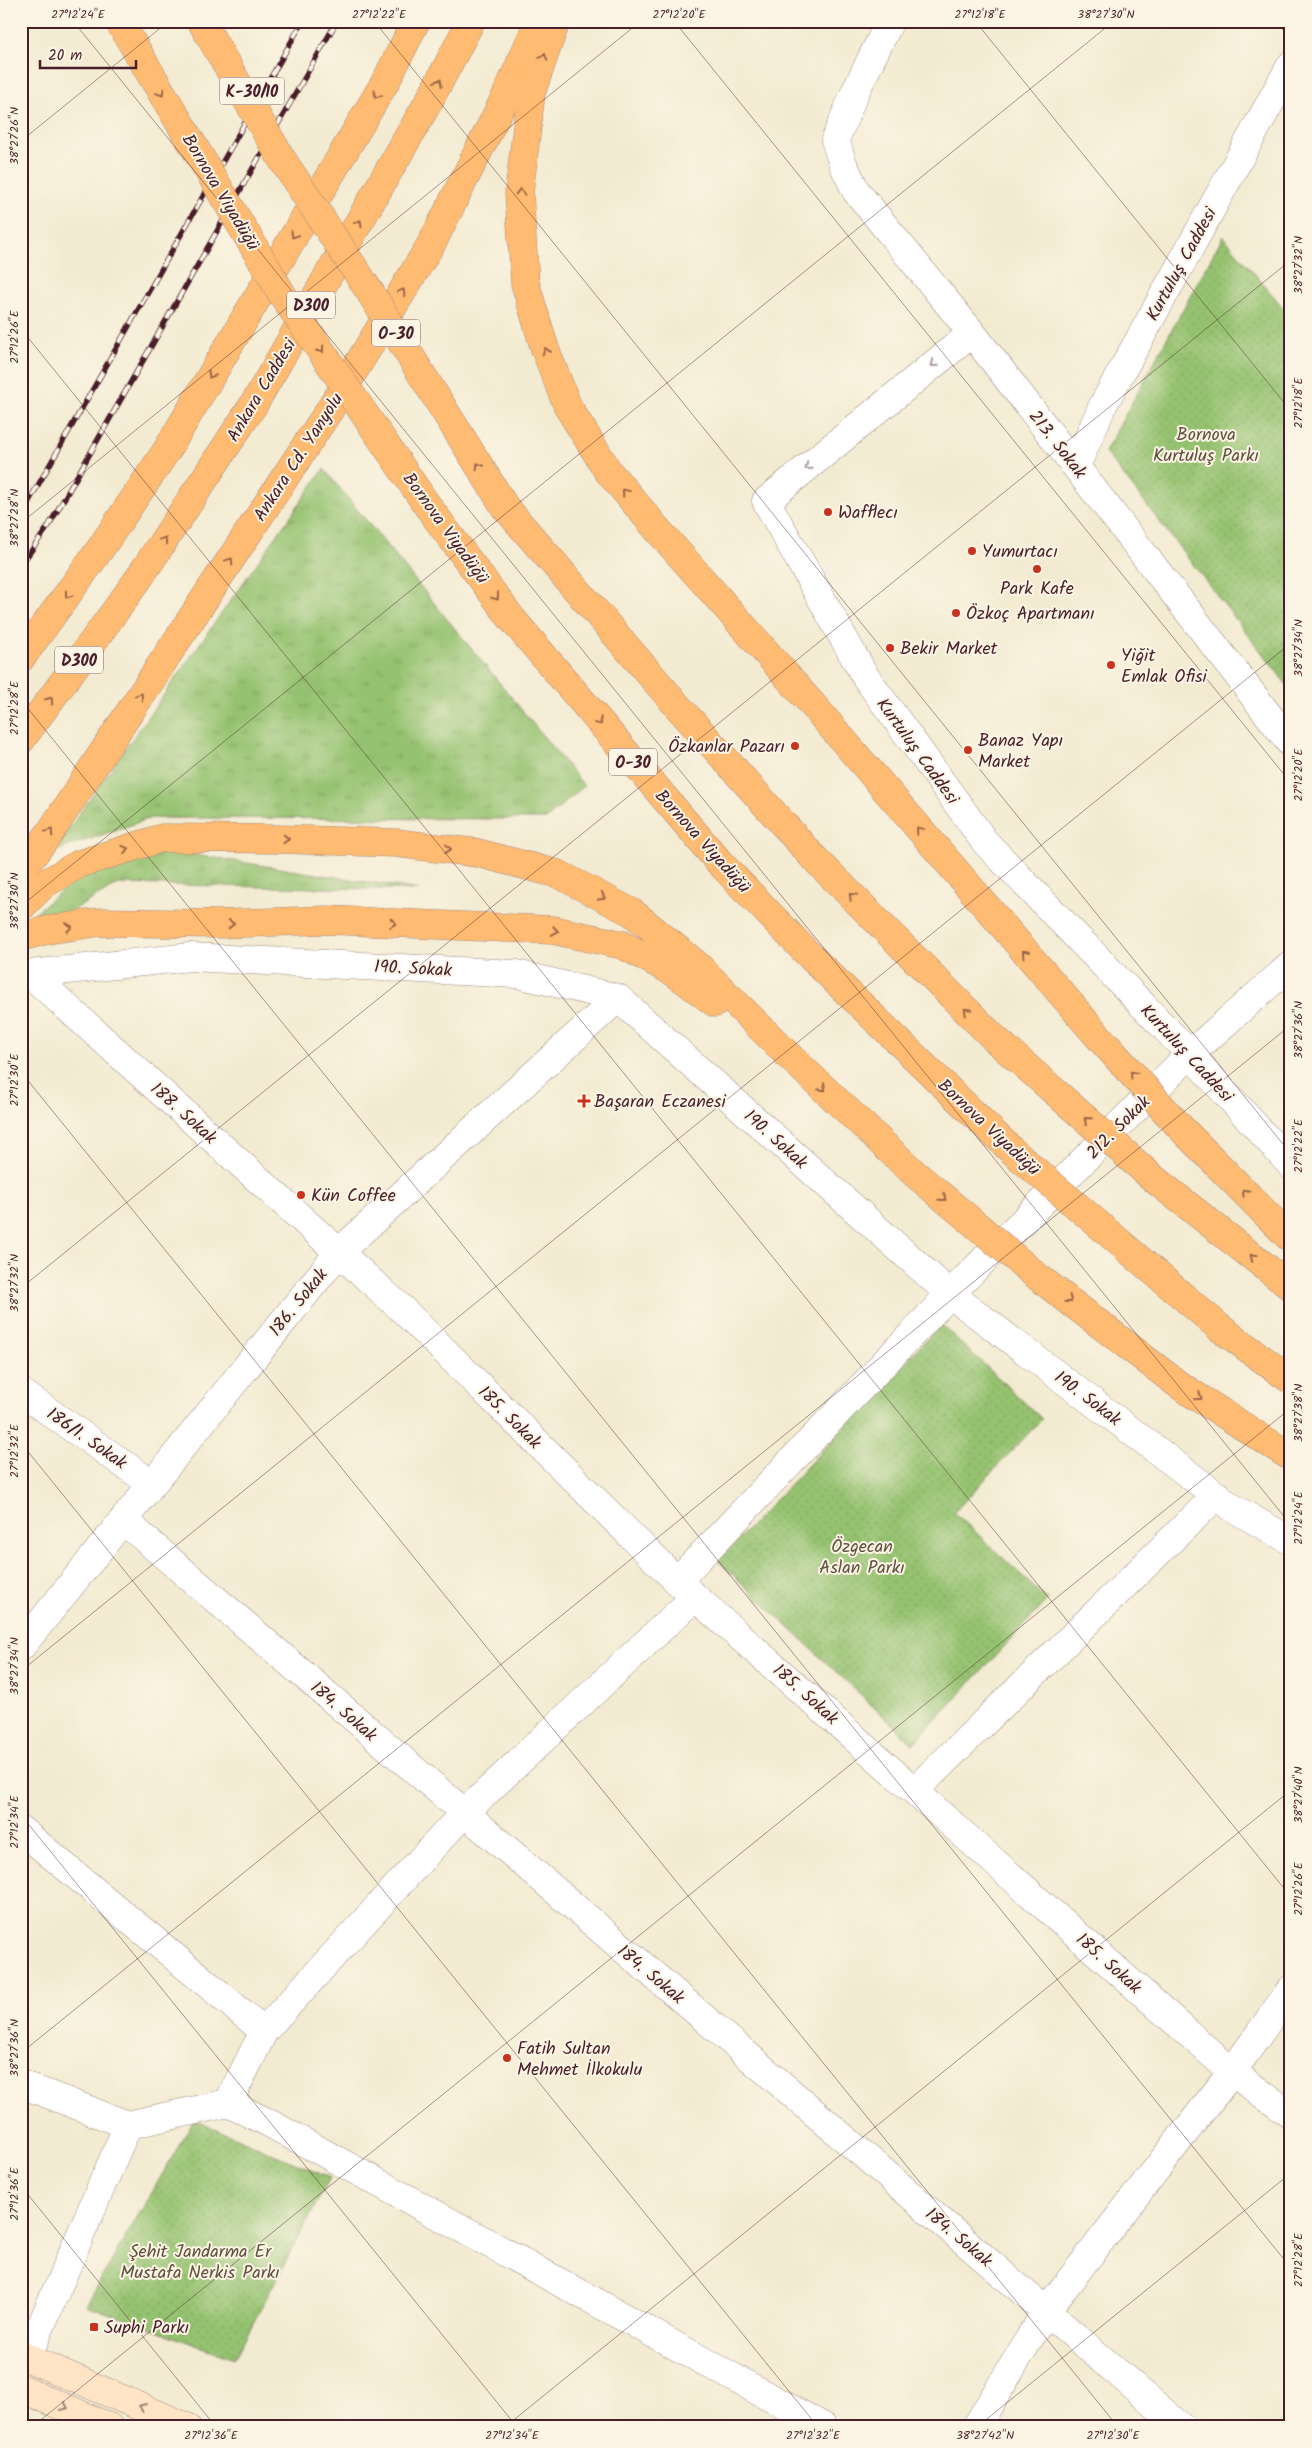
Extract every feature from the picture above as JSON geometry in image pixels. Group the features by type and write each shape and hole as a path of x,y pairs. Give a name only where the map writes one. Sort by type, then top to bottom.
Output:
{"main road":[{"name":"Bornova Viyadüğü","path":"119,21 282,294 429,508 512,619 720,863 811,957 1010,1149 1220,1328 1291,1380"},
{"name":"O-30","path":"201,21 283,161 370,292 505,507 812,856 995,1039 1154,1180 1291,1287"},
{"name":"K-30/10","path":"221,21 283,161"},
{"name":"D300","path":"21,658 96,556 167,450 387,79 416,21"},
{"name":"Ankara Caddesi","path":"21,740 137,581 254,404 429,101 470,21"},
{"name":"Ankara Cd. Yanyolu","path":"21,871 48,834 338,398 433,241 506,96 539,21"},
{"path":"556,21 531,93 519,193 525,283 545,348 568,407 608,471 1097,1035 1179,1126 1291,1239"},
{"path":"21,907 44,884 79,864 162,838 396,843 478,853 558,874 633,913 697,965 788,1055 914,1173 1038,1277 1179,1385 1291,1457"},
{"path":"21,938 47,930 101,922 218,924 326,920 553,930 623,945 675,973 788,1055"},
{"path":"24,2357 187,2427"},
{"path":"21,2388 109,2427"}],"street":[{"name":"213. Sokak","path":"890,21 855,92 835,140 843,164 856,191 972,333 1290,742"},
{"name":"Kurtuluş Caddesi","path":"1076,466 1104,405 1291,66"},
{"name":"Kurtuluş Caddesi","path":"972,333 766,501 864,676 985,842 1190,1054 1291,1165"},
{"name":"190. Sokak","path":"30,974 190,956 517,974 618,998 950,1294 1233,1508 1291,1541"},
{"name":"212. Sokak","path":"228,2103 264,2032 463,1814 686,1589 950,1294 1190,1054 1291,964"},
{"name":"188. Sokak","path":"30,974 339,1252"},
{"name":"186. Sokak","path":"21,1647 339,1252 618,998"},
{"name":"185. Sokak","path":"339,1252 403,1310 686,1589 1232,2072 1291,2115"},
{"name":"186/1. Sokak","path":"21,1392 152,1484"},
{"path":"915,1790 1217,1495"},
{"name":"184. Sokak","path":"123,1520 463,1814 1181,2427"},
{"path":"21,1830 264,2032"},
{"path":"976,2427 1046,2311 1232,2072 1291,1989"},
{"path":"21,2084 128,2125 228,2103 278,2128 824,2427"},
{"path":"24,2357 128,2125"}],"green space":[{"name":"Bornova Kurtuluş Parkı","path":"1223,236 1291,317 1291,690 1105,452"},
{"path":"324,469 584,786 546,819 151,818 52,852"},
{"path":"157,849 419,890 118,884 65,915 30,917 79,876"},
{"name":"Özgecan Aslan Parkı","path":"941,1324 1042,1419 954,1512 1048,1600 913,1744 718,1561"},
{"name":"Şehit Jandarma Er Mustafa Nerkis Parkı","path":"194,2120 330,2178 234,2359 86,2305"}],"railway":[{"path":"21,515 303,21"},
{"path":"21,565 48,527 337,21"}],"place":[{"name":"Wafflecı","path":"828,512"},
{"name":"Yumurtacı","path":"972,551"},
{"name":"Park Kafe","path":"1037,569"},
{"name":"Özkoç Apartmanı","path":"956,613"},
{"name":"Bekir Market","path":"890,648"},
{"name":"Yiğit Emlak Ofisi","path":"1111,665"},
{"name":"Özkanlar Pazarı","path":"795,746"},
{"name":"Banaz Yapı Market","path":"968,750"},
{"name":"Başaran Eczanesi","path":"584,1101"},
{"name":"Kün Coffee","path":"301,1195"},
{"name":"Fatih Sultan Mehmet İlkokulu","path":"507,2058"},
{"name":"Suphi Parkı","path":"94,2327"}]}
